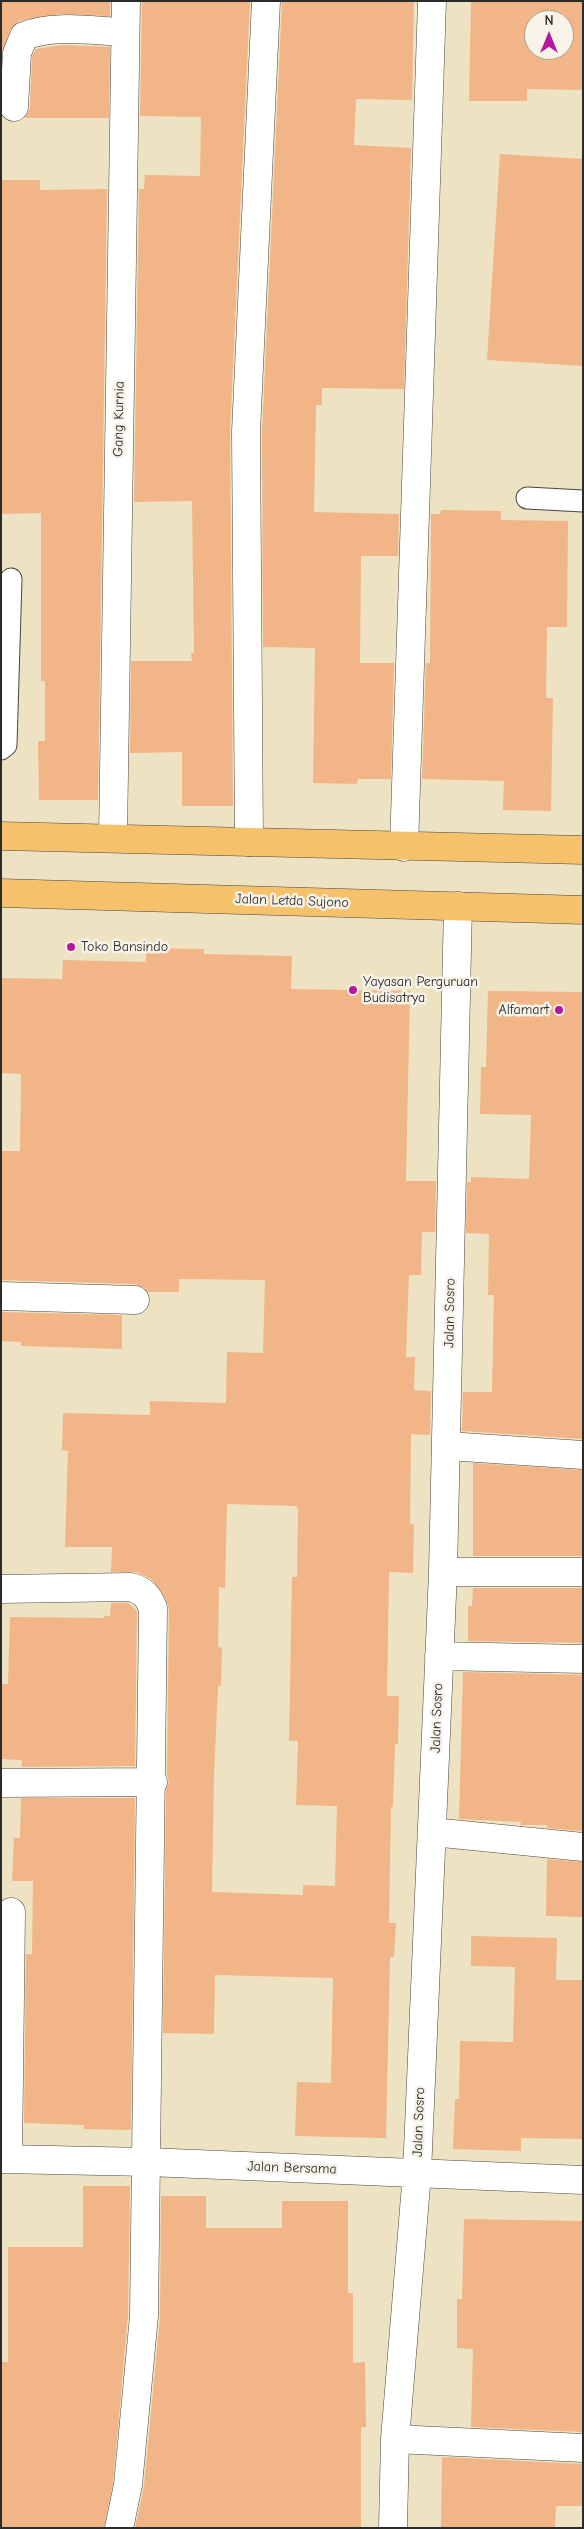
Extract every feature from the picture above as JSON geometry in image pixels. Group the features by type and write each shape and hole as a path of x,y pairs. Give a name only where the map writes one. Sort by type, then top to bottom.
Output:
{"highway":[{"path":"1,836 113,837 404,847 583,850"},
{"name":"Jalan Letda Sujono","path":"1,893 583,910"}],"street":[{"name":"Gang Kurnia","path":"113,837 126,1"},
{"path":"249,842 246,432 266,1"},
{"path":"404,847 432,1"},
{"path":"14,107 17,53 24,36 37,31 54,30 125,32"},
{"name":"Jalan Sosro","path":"393,2528 395,2439 417,2173 443,1572 458,906"},
{"path":"1,1296 135,1300"},
{"path":"447,1446 583,1455"},
{"path":"443,1572 583,1572"},
{"path":"1,1589 131,1587 142,1591 148,1597 153,1608 153,1782 144,2316 128,2485 119,2528"},
{"path":"439,1656 583,1659"},
{"path":"1,1783 153,1782"},
{"path":"432,1832 583,1847"},
{"path":"4,2159 11,1912"},
{"name":"Jalan Bersama","path":"4,2159 148,2162 583,2180"},
{"path":"395,2439 583,2448"}],"lane":[{"path":"527,498 583,501"},
{"path":"1,749 6,745 11,579"}],"building":[{"path":"1,1 110,1 110,16 60,14 19,21 10,30 1,55"},
{"path":"142,1 250,1 230,431 233,806 182,806 182,752 130,753 131,661 192,661 191,653 194,653 192,501 134,502 139,189 144,189 145,175 200,176 201,117 140,116"},
{"path":"282,1 414,1 412,100 356,99 354,145 411,148 404,389 322,388 322,405 316,405 314,512 399,514 398,556 361,556 360,663 394,663 391,779 358,779 357,784 313,783 315,648 263,647 262,432"},
{"path":"471,1 583,1 583,90 527,89 527,101 469,101"},
{"path":"62,45 110,47 109,118 25,118 30,108 32,56 36,49"},
{"path":"500,154 583,159 583,366 487,360"},
{"path":"1,180 40,180 40,190 107,189 98,800 39,800 38,741 45,741 45,681 41,681 41,513 1,514"},
{"path":"441,510 501,511 501,520 568,521 567,627 547,627 546,698 553,698 551,811 503,810 504,781 422,779 426,663 430,663 431,514 440,514"},
{"path":"146,948 204,949 204,954 292,956 291,989 410,991 406,1181 436,1181 435,1232 422,1232 421,1275 409,1275 406,1357 415,1357 414,1390 431,1391 430,1435 411,1434 410,1524 414,1524 413,1573 389,1572 387,1696 399,1696 398,1744 395,1744 393,1807 391,1807 389,1923 396,1923 394,1957 390,1957 386,2138 295,2136 297,2082 331,2083 333,1978 215,1975 214,2034 163,2033 166,1790 169,1782 167,1774 169,1608 162,1592 151,1579 136,1572 111,1572 112,1547 65,1547 68,1451 62,1450 63,1413 150,1415 150,1401 226,1403 227,1352 263,1353 265,1280 179,1279 179,1292 148,1292 143,1287 135,1284 1,1280 1,1151 20,1151 21,1074 1,1073 1,978 62,979 63,960 146,962","holes":["227,1504 296,1506 298,1509 297,1577 292,1577 289,1741 298,1741 296,1805 337,1806 335,1886 303,1885 303,1895 212,1892 214,1776 218,1686 221,1686 222,1648 218,1647 219,1587 225,1588"]},
{"path":"488,991 583,992 583,1439 462,1431 463,1392 492,1392 494,1295 488,1295 489,1234 466,1233 467,1182 471,1182 471,1177 529,1179 531,1115 480,1114 481,1067 486,1067"},
{"path":"1,1312 122,1315 122,1349 21,1346 21,1342 1,1341"},
{"path":"473,1463 583,1470 583,1556 473,1556"},
{"path":"473,1588 583,1588 583,1643 468,1641 468,1606 472,1606"},
{"path":"111,1603 128,1603 137,1611 135,1766 22,1767 22,1760 1,1759 1,1684 8,1684 10,1617 104,1618 104,1616 110,1616"},
{"path":"463,1672 583,1675 583,1831 547,1828 547,1825 520,1825 521,1822 459,1819"},
{"path":"21,1798 135,1798 131,2130 84,2129 84,2125 24,2123 26,1954 32,1954 33,1881 12,1881 14,1838 20,1838"},
{"path":"547,1859 583,1862 583,1917 546,1916"},
{"path":"471,1936 557,1938 556,1980 583,1980 583,2139 521,2138 521,2151 453,2149 455,2099 459,2099 460,2041 513,2042 515,1967 471,1966"},
{"path":"83,2186 130,2186 128,2315 113,2483 104,2528 1,2528 1,2362 8,2362 8,2247 83,2247"},
{"path":"161,2196 206,2196 206,2228 282,2228 282,2201 348,2201 348,2293 353,2293 353,2363 365,2362 366,2427 361,2427 361,2528 135,2528 144,2486 160,2317"},
{"path":"464,2219 583,2221 583,2432 471,2427 473,2349 457,2348 457,2299 462,2299"},
{"path":"442,2457 583,2464 583,2506 556,2506 555,2528 441,2528"}],"place":[{"name":"Toko Bansindo","path":"71,947"},
{"name":"Yayasan Perguruan Budisatrya","path":"353,990"},
{"name":"Alfamart","path":"559,1010"}]}
